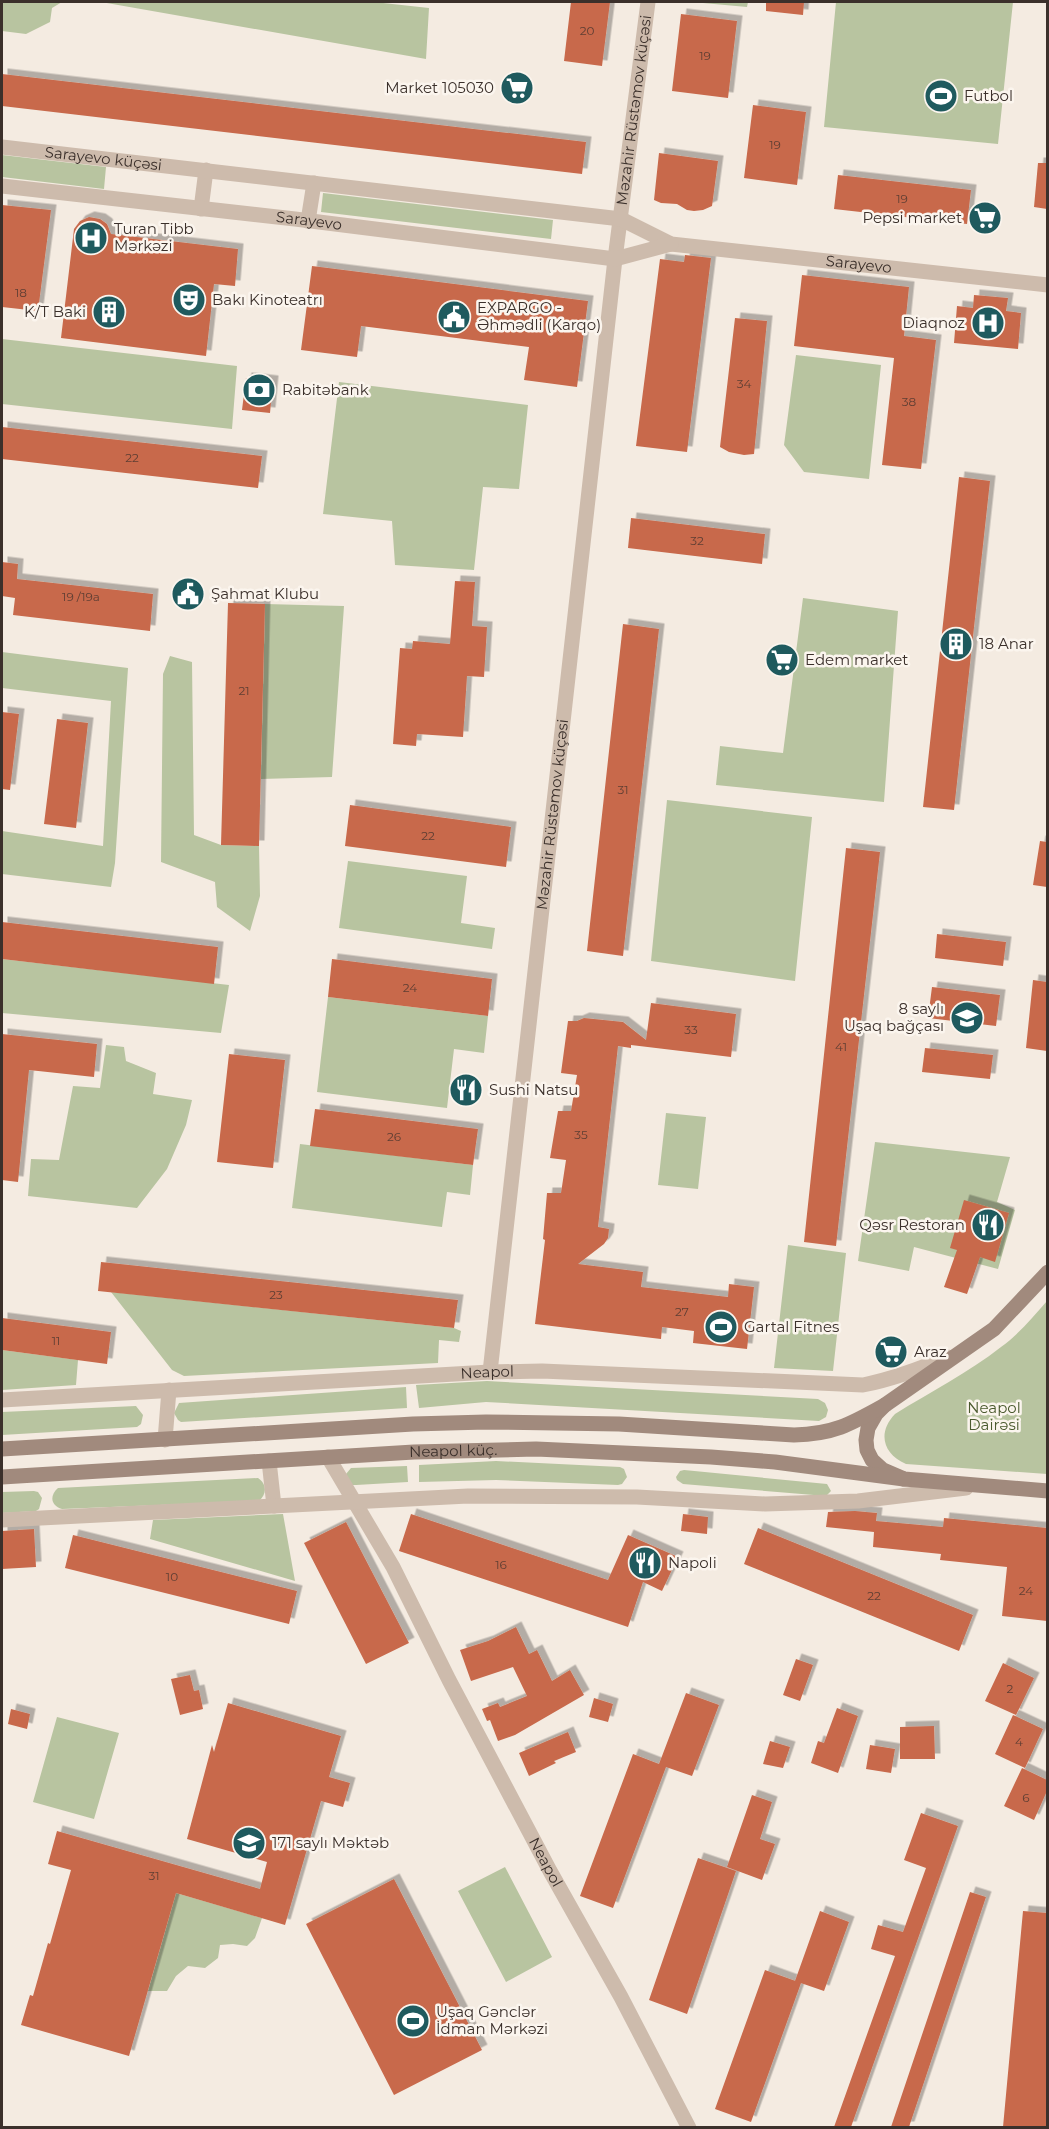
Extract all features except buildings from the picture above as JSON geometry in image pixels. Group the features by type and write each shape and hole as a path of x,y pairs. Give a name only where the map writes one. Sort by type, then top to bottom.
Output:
{"main road":[{"path":"904,1479 883,1470 872,1460 867,1450 868,1428 885,1405 967,1349 1008,1315 1046,1272"},
{"name":"Neapol küç.","path":"2,1449 413,1424 486,1422 608,1424 794,1436 818,1435 840,1429 885,1405"},
{"name":"Neapol küç.","path":"2,1477 486,1449 642,1452 775,1462 904,1479 1047,1492"}],"street":[{"name":"Məzahir Rüstəmov küçəsi","path":"490,1372 615,258 648,2"},
{"name":"Sarayevo küçəsi","path":"2,147 206,170"},
{"path":"201,209 206,170 621,219 671,244"},
{"path":"308,221 314,183"},
{"name":"Sarayevo","path":"2,186 615,258"},
{"path":"615,258 671,244"},
{"name":"Sarayevo","path":"671,244 1047,285"},
{"name":"Neapol","path":"2,1400 542,1371 863,1385 886,1381 913,1372 967,1349"},
{"path":"165,1440 169,1390"},
{"name":"Neapol","path":"328,1457 393,1567 460,1701 550,1871 621,1996 689,2127"},
{"path":"269,1461 274,1506"},
{"path":"2,1520 468,1496 637,1497 765,1504 858,1501 983,1486"}],"green space":[{"path":"2,2 62,2 52,8 50,22 26,34 2,31"},
{"path":"101,2 374,2 429,8 426,59"},
{"path":"692,2 748,2 747,7"},
{"path":"836,2 1013,2 998,144 824,127"},
{"path":"2,155 106,167 104,189 2,177"},
{"path":"323,193 553,220 551,239 321,212"},
{"path":"2,339 237,366 232,429 2,404"},
{"path":"796,355 881,365 869,479 804,472 784,445"},
{"path":"339,382 528,405 519,489 483,487 474,570 395,565 392,521 323,514"},
{"path":"803,598 898,611 884,802 716,785 720,746 783,753"},
{"path":"265,604 344,606 332,777 261,779"},
{"path":"2,652 128,668 115,863 111,887 2,874 2,831 103,846 111,701 2,688"},
{"path":"170,656 192,662 194,835 221,845 259,846 260,896 250,931 217,907 215,882 161,862 163,674"},
{"path":"667,800 812,817 795,981 651,961"},
{"path":"348,861 467,876 461,923 495,928 492,949 339,928"},
{"path":"2,959 229,985 221,1033 2,1013"},
{"path":"328,997 488,1016 484,1053 454,1049 447,1108 317,1092"},
{"path":"106,1045 124,1047 126,1061 156,1073 153,1094 192,1100 186,1125 167,1169 137,1208 28,1196 31,1159 59,1160 73,1086 100,1088"},
{"path":"666,1113 706,1117 698,1189 658,1185"},
{"path":"875,1142 1010,1157 997,1202 1015,1210 998,1269 914,1247 909,1271 858,1261"},
{"path":"300,1144 473,1165 470,1195 447,1192 442,1227 292,1208"},
{"path":"788,1245 846,1253 833,1371 774,1368"},
{"path":"111,1292 454,1328 461,1331 459,1342 439,1340 438,1363 184,1376 172,1370"},
{"name":"Neapol Dairəsi","path":"1047,1301 1047,1474 906,1464 892,1455 885,1442 885,1436 889,1421 895,1414 962,1374 1008,1342"},
{"path":"2,1350 78,1360 76,1385 2,1390"},
{"path":"487,1381 818,1399 825,1403 828,1410 826,1417 819,1421 486,1402 419,1408 416,1385"},
{"path":"406,1387 407,1408 181,1422 174,1413 179,1403"},
{"path":"136,1406 143,1415 141,1424 137,1427 2,1435 2,1412"},
{"path":"496,1461 620,1467 624,1469 627,1477 622,1484 618,1485 496,1480 419,1482 419,1465"},
{"path":"407,1466 408,1482 351,1485 346,1474 351,1468"},
{"path":"680,1471 827,1484 831,1491 826,1496 683,1484 676,1477"},
{"path":"258,1478 265,1489 259,1501 62,1509 55,1506 52,1500 58,1488"},
{"path":"2,1492 38,1492 42,1498 39,1509 2,1513"},
{"path":"283,1514 295,1581 150,1539 153,1520"},
{"path":"57,1717 119,1733 94,1819 33,1802"},
{"path":"505,1867 552,1957 506,1982 458,1891"},
{"path":"176,1893 262,1918 255,1938 247,1946 220,1945 218,1958 205,1968 188,1966 176,1976 167,1991 148,1991"}],"place":[{"name":"Market 105030","path":"517,88"},
{"name":"Futbol","path":"941,96"},
{"name":"Pepsi market","path":"985,218"},
{"name":"Turan Tibb Mərkəzi","path":"91,238"},
{"name":"Bakı Kinoteatrı","path":"189,300"},
{"name":"K/T Baki","path":"109,312"},
{"name":"EXPARGO - Əhmədli (Karqo)","path":"454,317"},
{"name":"Diaqnoz","path":"988,323"},
{"name":"Rabitəbank","path":"259,390"},
{"name":"Şahmat Klubu","path":"188,594"},
{"name":"18 Anar","path":"956,644"},
{"name":"Edem market","path":"782,660"},
{"name":"8 saylı Uşaq bağçası","path":"967,1018"},
{"name":"Sushi Natsu","path":"466,1090"},
{"name":"Qəsr Restoran","path":"988,1225"},
{"name":"Gartal Fitnes","path":"721,1327"},
{"name":"Araz","path":"891,1352"},
{"name":"Napoli","path":"645,1563"},
{"name":"171 saylı Məktəb","path":"249,1843"},
{"name":"Uşaq Gənclər İdman Mərkəzi","path":"413,2021"}]}
